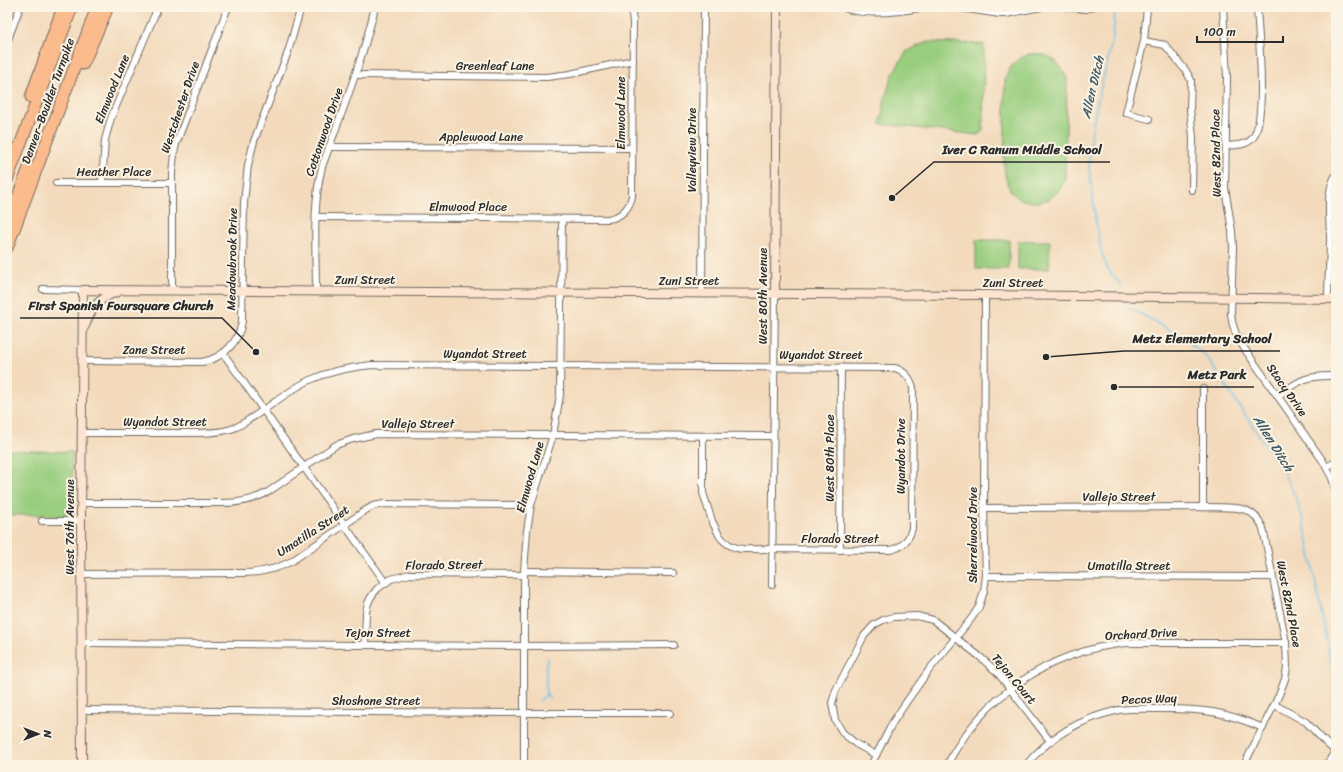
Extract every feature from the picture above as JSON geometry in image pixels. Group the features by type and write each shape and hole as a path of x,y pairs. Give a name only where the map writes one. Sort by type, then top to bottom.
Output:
{"highway":[{"path":"7,172 35,82 63,7"},
{"name":"Denver–Boulder Turnpike","path":"7,180 72,7"},
{"path":"7,225 65,78 100,8"},
{"name":"Denver–Boulder Turnpike","path":"7,248 32,180 100,8"}],"street":[{"path":"7,42 20,7"},
{"name":"Elmwood Lane","path":"102,183 105,140 111,118 158,7"},
{"name":"Westchester Drive","path":"172,291 172,163 176,144 228,7"},
{"name":"Meadowbrook Drive","path":"223,353 232,346 239,335 242,321 244,203 248,165 254,140 288,52 301,7"},
{"name":"Cottonwood Drive","path":"316,291 316,191 318,181 356,75 375,7"},
{"name":"Elmwood Lane","path":"620,215 629,206 632,196 633,21 631,7"},
{"name":"Valleyview Drive","path":"702,293 704,7"},
{"name":"West 80th Avenue","path":"772,585 777,7"},
{"path":"842,7 851,11 878,9 904,11 926,7"},
{"path":"954,7 988,10 1006,14 1041,7"},
{"path":"1066,7 1086,9 1092,7"},
{"path":"1147,7 1144,41 1126,113 1149,119"},
{"name":"West 82nd Place","path":"1223,7 1227,77 1225,188 1232,231 1232,298"},
{"path":"1226,146 1240,145 1248,141 1254,134 1259,119 1260,61 1257,7"},
{"path":"1144,41 1165,45 1186,71 1191,80 1190,109 1192,137 1192,190"},
{"name":"Greenleaf Lane","path":"356,75 547,77 584,72 633,60"},
{"name":"Applewood Lane","path":"329,147 632,148"},
{"path":"1332,299 1330,191 1336,175"},
{"name":"Heather Place","path":"56,183 172,183"},
{"name":"Elmwood Place","path":"316,217 608,219 620,215"},
{"name":"Elmwood Lane","path":"524,765 524,573 526,540 531,505 553,435 560,395 562,219"},
{"name":"Zuni Street","path":"43,289 985,295 1332,299"},
{"name":"West 76th Avenue","path":"82,765 81,503 83,433 83,290"},
{"path":"83,330 89,315 99,301 125,290"},
{"name":"Sherrelwood Drive","path":"871,765 907,701 929,670 956,638 979,607 984,590 986,576 984,508 985,295"},
{"name":"Stacy Drive","path":"1232,298 1232,318 1238,338 1326,466 1336,491"},
{"path":"223,353 385,582"},
{"name":"Zane Street","path":"83,361 202,362 211,360 223,353"},
{"name":"Wyandot Street","path":"83,433 221,432 239,426 286,394 309,381 328,373 353,367 394,364 774,366 890,367 902,371"},
{"name":"West 80th Place","path":"840,550 841,367"},
{"name":"Wyandot Drive","path":"902,371 910,378 913,392 912,528 905,543"},
{"path":"1278,396 1304,378 1336,376"},
{"path":"1203,389 1203,507"},
{"name":"Vallejo Street","path":"81,503 223,504 252,500 268,492 336,445 353,439 376,434 773,436"},
{"path":"703,436 703,493 712,521 719,535 728,545 743,550 773,550"},
{"path":"1326,466 1336,462"},
{"name":"Umatilla Street","path":"81,574 242,573 264,571 292,561 370,508 384,504 531,505"},
{"name":"Vallejo Street","path":"984,508 1203,507 1239,508 1245,509 1253,514"},
{"name":"West 82nd Place","path":"1244,765 1275,705 1285,679 1288,655 1263,528 1253,514"},
{"path":"42,521 81,521"},
{"name":"Florado Street","path":"773,550 890,550 900,547 905,543"},
{"name":"Florado Street","path":"365,644 366,612 368,603 377,589 385,582 398,576 410,574 673,573"},
{"name":"Umatilla Street","path":"986,576 1272,577"},
{"name":"Tejon Court","path":"876,755 856,744 842,733 835,720 833,712 834,695 864,636 874,625 888,618 900,616 917,616 933,620 990,665 1050,741"},
{"name":"Orchard Drive","path":"947,765 972,726 985,712 1009,689 1050,664 1089,650 1112,645 1157,642 1286,643"},
{"name":"Tejon Street","path":"82,643 524,646 674,645"},
{"path":"1275,705 1306,722 1335,751 1328,765"},
{"name":"Pecos Way","path":"1026,765 1050,741 1070,728 1088,720 1120,710 1194,709 1211,711 1234,717 1262,728"},
{"name":"Shoshone Street","path":"82,710 670,713"}],"green space":[{"path":"927,42 984,44 983,131 978,135 880,124 885,98 893,73 907,51"},
{"path":"1029,54 1048,56 1053,59 1061,67 1067,79 1065,180 1051,198 1038,202 1025,201 1015,196 1009,188 1004,167 1005,80 1009,70 1014,64 1020,58"},
{"path":"976,240 1009,240 1009,269 976,269"},
{"path":"1018,241 1050,241 1049,269 1018,269"},
{"path":"7,450 72,452 72,512 70,518 50,518 50,515 7,515"}],"waterway":[{"name":"Allen Ditch","path":"1115,7 1113,38 1091,134 1089,167 1095,217 1101,250 1107,268 1121,285"},
{"name":"Allen Ditch","path":"1126,306 1182,337 1205,355 1283,471 1294,493 1304,522 1336,688"},
{"path":"539,701 546,695 546,664 548,658"},
{"path":"546,695 551,699"}],"place":[{"name":"Iver C Ranum Middle School","path":"892,198"},
{"name":"First Spanish Foursquare Church","path":"256,352"},
{"name":"Metz Elementary School","path":"1046,357"},
{"name":"Metz Park","path":"1114,387"}]}
